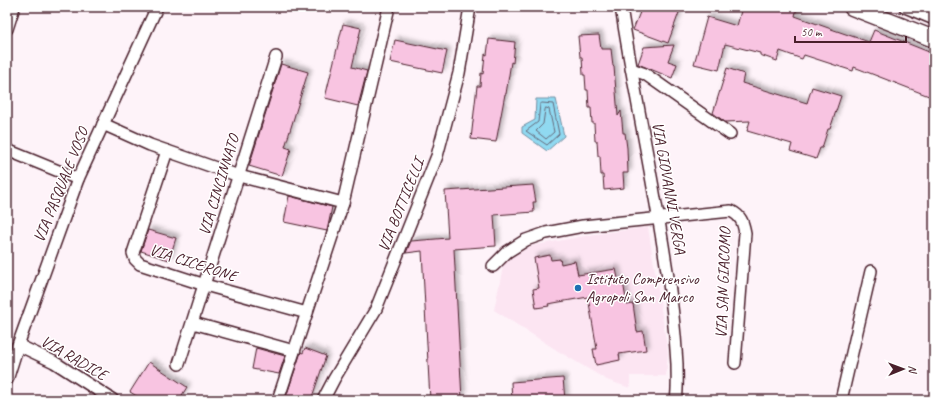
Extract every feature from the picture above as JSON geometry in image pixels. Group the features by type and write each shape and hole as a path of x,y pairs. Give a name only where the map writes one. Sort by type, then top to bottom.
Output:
{"main road":[{"path":"852,7 934,38"}],"street":[{"path":"7,29 14,7"},
{"name":"VIA PASQUALE VOSO","path":"7,380 18,345 78,179 157,7"},
{"path":"278,400 343,202 389,7"},
{"name":"VIA BOTTICELLI","path":"323,400 376,309 437,156 459,73 470,7"},
{"name":"VIA GIOVANNI VERGA","path":"621,7 672,300 678,391 676,400"},
{"path":"905,7 934,19"},
{"name":"VIA CINCINNATO","path":"179,364 276,57"},
{"path":"631,69 645,74 730,134"},
{"path":"103,124 150,145 239,176 343,202"},
{"path":"7,150 78,179"},
{"name":"VIA CICERONE","path":"167,151 133,253 135,259 140,264 205,285 306,313"},
{"name":"VIA SAN GIACOMO","path":"659,219 731,211 738,215 743,222 745,233 736,363"},
{"path":"493,266 507,252 526,240 546,233 583,226 659,219"},
{"path":"841,400 871,271"},
{"path":"193,323 294,351"},
{"name":"VIA RADICE","path":"18,345 54,362 113,400"}],"shaded area":[{"name":"Istituto Comprensivo Agropoli San Marco","path":"648,227 668,353 666,376 630,376 630,388 607,380 494,310 503,267 507,259 531,246 596,234"}],"water":[{"path":"536,99 556,99 564,136 547,151 522,133 522,127 535,120"}],"building":[{"path":"642,7 681,7 668,43 633,30"},
{"path":"742,7 797,7 795,16 834,30 869,42 874,30 934,54 934,98 854,67 853,71 804,55 802,59 780,51 777,61 760,55 760,53 725,44 719,70 694,64 707,17 737,26"},
{"path":"343,24 361,28 352,67 367,71 358,106 325,98"},
{"path":"599,35 601,49 611,49 618,116 621,111 623,133 625,133 628,173 623,173 624,188 604,190 603,175 601,175 600,156 598,156 597,141 595,141 594,123 592,123 591,108 589,108 588,90 586,90 585,75 583,75 582,57 580,57 578,36"},
{"path":"489,39 515,42 513,63 511,62 496,142 471,139 477,86 480,86 481,73 483,74 485,54 487,55"},
{"path":"395,40 447,51 442,73 390,62"},
{"path":"674,45 668,61 677,64 672,78 638,64 644,47"},
{"path":"281,64 308,72 285,147 291,149 282,176 249,166"},
{"path":"727,68 744,74 742,83 807,103 812,87 841,96 830,129 828,129 822,148 820,148 816,159 790,151 792,144 747,131 750,121 725,122 713,113"},
{"path":"533,185 536,202 533,202 534,212 494,215 496,246 454,249 462,400 430,400 422,251 406,253 411,241 448,238 445,191"},
{"path":"289,196 332,207 327,231 284,222"},
{"path":"148,230 176,238 169,260 141,251"},
{"path":"550,255 551,260 560,259 561,264 575,261 578,275 616,269 619,283 623,282 627,305 633,304 637,332 643,331 646,350 619,354 620,360 596,365 593,349 597,349 588,297 548,304 549,306 536,308 533,289 539,288 534,258"},
{"path":"256,348 285,356 279,374 252,369"},
{"path":"305,348 326,356 311,400 285,400 301,352 303,353"},
{"path":"149,362 187,387 179,400 143,400 130,392"},
{"path":"563,378 565,400 512,400 511,382"}],"place":[{"name":"Istituto Comprensivo Agropoli San Marco","path":"578,288"}]}
